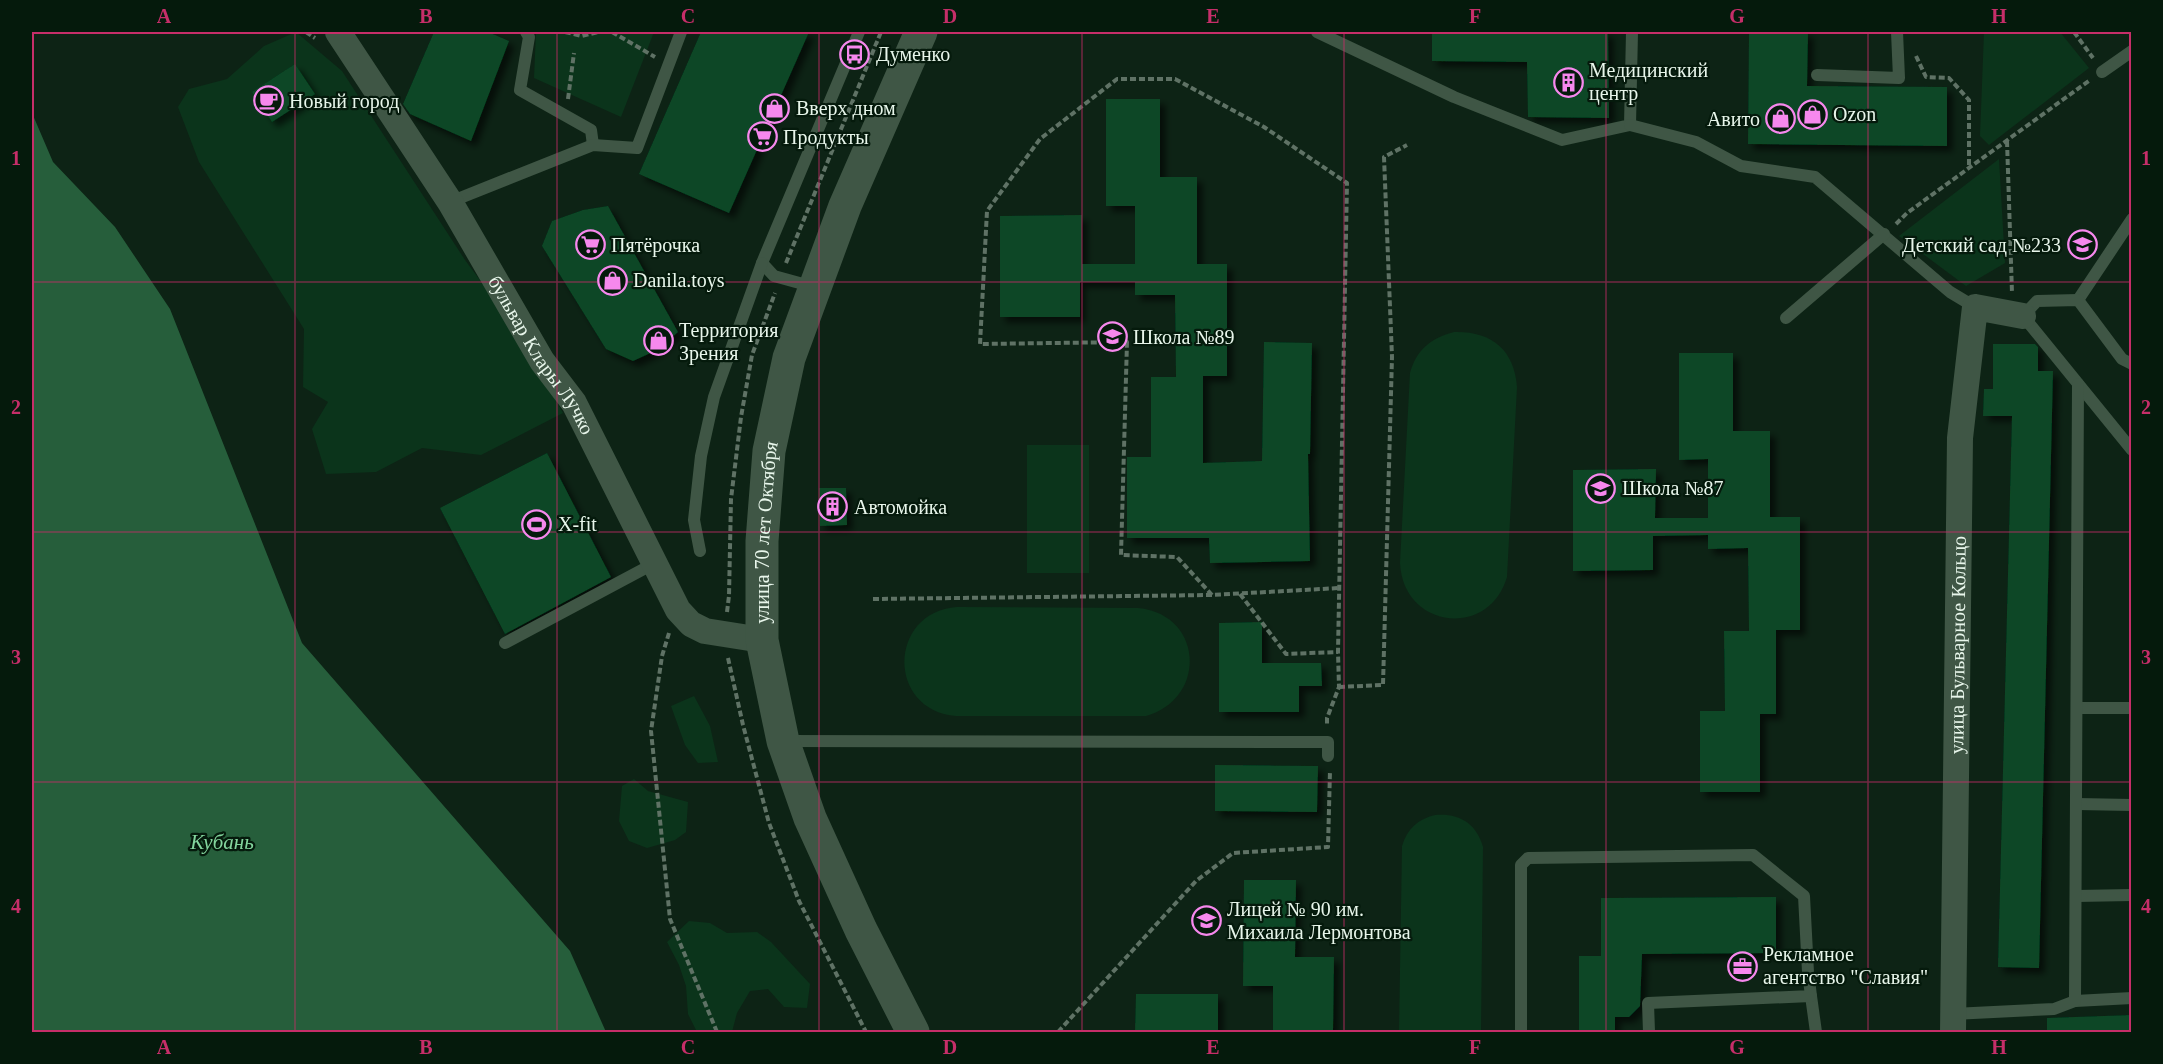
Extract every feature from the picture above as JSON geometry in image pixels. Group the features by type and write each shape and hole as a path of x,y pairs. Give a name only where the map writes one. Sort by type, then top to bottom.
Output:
{"main road":[{"name":"улица 70 лет Октября","path":"913,1032 861,930 810,818 783,741 762,640 762,541 769,451 789,358 845,206 921,32"}],"street":[{"name":"бульвар Клары Лучко","path":"338,32 450,202 542,361 574,403 678,610 691,624 705,631 762,640"},
{"path":"1975,307 2018,315"},
{"name":"улица Бульварное Кольцо","path":"1953,1023 1960,438 1975,307"}],"lane":[{"path":"526,32 529,37 520,90 591,130 593,145"},
{"path":"450,202 593,145 637,147 681,32"},
{"path":"700,551 694,520 704,446 714,397 762,263 859,32"},
{"path":"1317,32 1454,97 1562,140 1630,125 1696,142 1741,166 1815,177 1950,292 1975,307"},
{"path":"1630,125 1632,32"},
{"path":"1817,75 1899,78 1897,32"},
{"path":"2102,72 2132,51"},
{"path":"2078,300 2132,219"},
{"path":"1786,318 1884,234"},
{"path":"762,263 774,276 814,287"},
{"path":"2078,300 2037,302 2018,315 2132,450"},
{"path":"2078,300 2122,359 2132,364"},
{"path":"2075,1001 2078,384"},
{"path":"505,643 655,563"},
{"path":"2077,708 2132,708"},
{"path":"783,741 1328,742 1328,756"},
{"path":"2077,804 2132,805"},
{"path":"1521,1032 1521,865 1528,858 1753,855 1804,896 1811,996 1816,1032"},
{"path":"2076,896 2132,895"},
{"path":"1649,1032 1648,1003 1811,996"},
{"path":"1953,1023 2054,1009 2075,1001 2132,998"}],"path":[{"path":"565,32 582,36 598,32"},
{"path":"612,32 646,53 670,63"},
{"path":"752,355 796,235 881,32"},
{"path":"1884,234 1907,213 2102,72 2074,32"},
{"path":"1912,50 1926,77 1949,78 1970,100 1969,169"},
{"path":"564,115 574,53"},
{"path":"1212,595 1177,557 1121,555 1127,342 980,344 987,211 1040,139 1117,79 1175,79 1264,127 1347,183 1339,687 1327,718 1328,742"},
{"path":"2007,141 2018,315"},
{"path":"1339,687 1383,685 1392,357 1384,157 1407,145"},
{"path":"873,599 1212,595 1340,588"},
{"path":"1240,594 1287,654 1338,652"},
{"path":"678,610 662,656 651,730 652,742 670,919 717,1032"},
{"path":"1058,1032 1196,881 1233,853 1328,847 1331,778 1328,756"}],"shaded area":[{"path":"296,32 342,71 465,260 517,330 563,413 481,455 422,448 376,472 326,474 312,429 328,402 303,387 304,329 199,162 178,107 189,89 227,79 264,46"},
{"path":"536,32 654,32 621,117 534,78"},
{"path":"1984,32 2060,32 2089,68 1989,145 1980,136"},
{"path":"1999,159 2005,263 1966,286 1899,236"},
{"path":"1454,332 1479,335 1498,345 1511,362 1517,387 1507,577 1497,597 1483,610 1466,617 1448,618 1430,613 1415,602 1405,585 1400,563 1410,373 1416,358 1426,346"},
{"path":"1027,445 1089,445 1089,573 1027,573"},
{"path":"957,607 1138,608 1160,614 1175,625 1185,640 1190,658 1188,676 1180,692 1166,706 1146,716 956,716 933,710 917,697 907,680 904,661 908,642 918,625 934,613"},
{"path":"694,696 710,726 718,762 698,763 685,745 671,706"},
{"path":"634,779 648,791 688,802 686,832 675,840 647,848 629,841 619,821 622,786"},
{"path":"1435,815 1452,816 1465,821 1476,832 1483,847 1481,1032 1399,1032 1402,846 1414,826 1423,819"},
{"path":"689,921 710,923 727,933 757,932 771,942 810,984 807,1008 784,1007 768,989 750,991 737,1013 732,1032 697,1032 688,1014 686,986 679,965 667,942"}],"water":[{"name":"Кубань","path":"32,113 53,162 115,227 170,309 302,643 570,951 606,1032 32,1032"}],"building":[{"path":"434,32 488,32 509,41 471,141 410,114 403,104"},
{"path":"701,32 809,32 729,213 639,174"},
{"name":"Медицинский центр","path":"1432,32 1608,32 1609,118 1528,117 1527,62 1432,61"},
{"path":"1749,32 1808,32 1807,86 1947,87 1947,146 1748,144"},
{"path":"295,64 315,94 272,122 252,92"},
{"path":"1106,99 1160,99 1160,177 1197,177 1197,264 1227,264 1227,376 1203,376 1203,463 1262,461 1264,342 1312,343 1310,454 1308,454 1310,561 1210,563 1209,538 1127,538 1127,457 1151,457 1151,377 1176,377 1175,295 1135,295 1135,282 1080,282 1080,317 1000,317 1000,216 1082,215 1082,264 1135,264 1135,206 1106,206"},
{"path":"608,206 678,332 657,350 633,361 606,349 542,246 552,221 583,210"},
{"path":"1993,344 2035,344 2038,347 2038,371 2053,371 2039,968 1998,967 2012,416 1983,416 1984,389 1993,389"},
{"path":"1679,353 1733,353 1733,431 1770,431 1770,517 1800,517 1800,630 1776,630 1776,714 1760,714 1760,792 1700,792 1700,711 1725,711 1724,631 1749,631 1748,548 1708,549 1708,535 1653,536 1653,570 1573,571 1573,470 1656,469 1655,518 1708,518 1708,459 1679,460"},
{"path":"547,453 611,577 505,634 440,508"},
{"name":"Автомойка","path":"819,488 846,488 847,525 820,526"},
{"path":"1262,622 1262,663 1321,663 1322,686 1299,686 1299,712 1219,712 1219,623"},
{"path":"1215,765 1318,766 1317,812 1215,811"},
{"path":"1244,880 1296,880 1295,957 1334,957 1333,1032 1273,1032 1273,986 1243,986"},
{"path":"1776,897 1776,953 1642,954 1640,1006 1629,1017 1615,1017 1615,1032 1579,1032 1579,956 1601,956 1601,898"},
{"path":"1136,994 1218,994 1218,1032 1135,1032"},
{"path":"2132,1015 2132,1032 2047,1032 2047,1018"}],"place":[{"name":"Думенко","path":"855,54"},
{"name":"Медицинский центр","path":"1568,82"},
{"name":"Новый город","path":"268,101"},
{"name":"Вверх дном","path":"775,108"},
{"name":"Ozon","path":"1812,114"},
{"name":"Авито","path":"1781,119"},
{"name":"Продукты","path":"762,137"},
{"name":"Пятёрочка","path":"590,245"},
{"name":"Детский сад №233","path":"2082,245"},
{"name":"Danila.toys","path":"612,280"},
{"name":"Школа №89","path":"1112,337"},
{"name":"Территория Зрения","path":"658,341"},
{"name":"Школа №87","path":"1601,488"},
{"name":"Автомойка","path":"833,507"},
{"name":"X-fit","path":"537,524"},
{"name":"Лицей № 90 им. Михаила Лермонтова","path":"1206,920"},
{"name":"Рекламное агентство \"Славия\"","path":"1742,966"}]}
